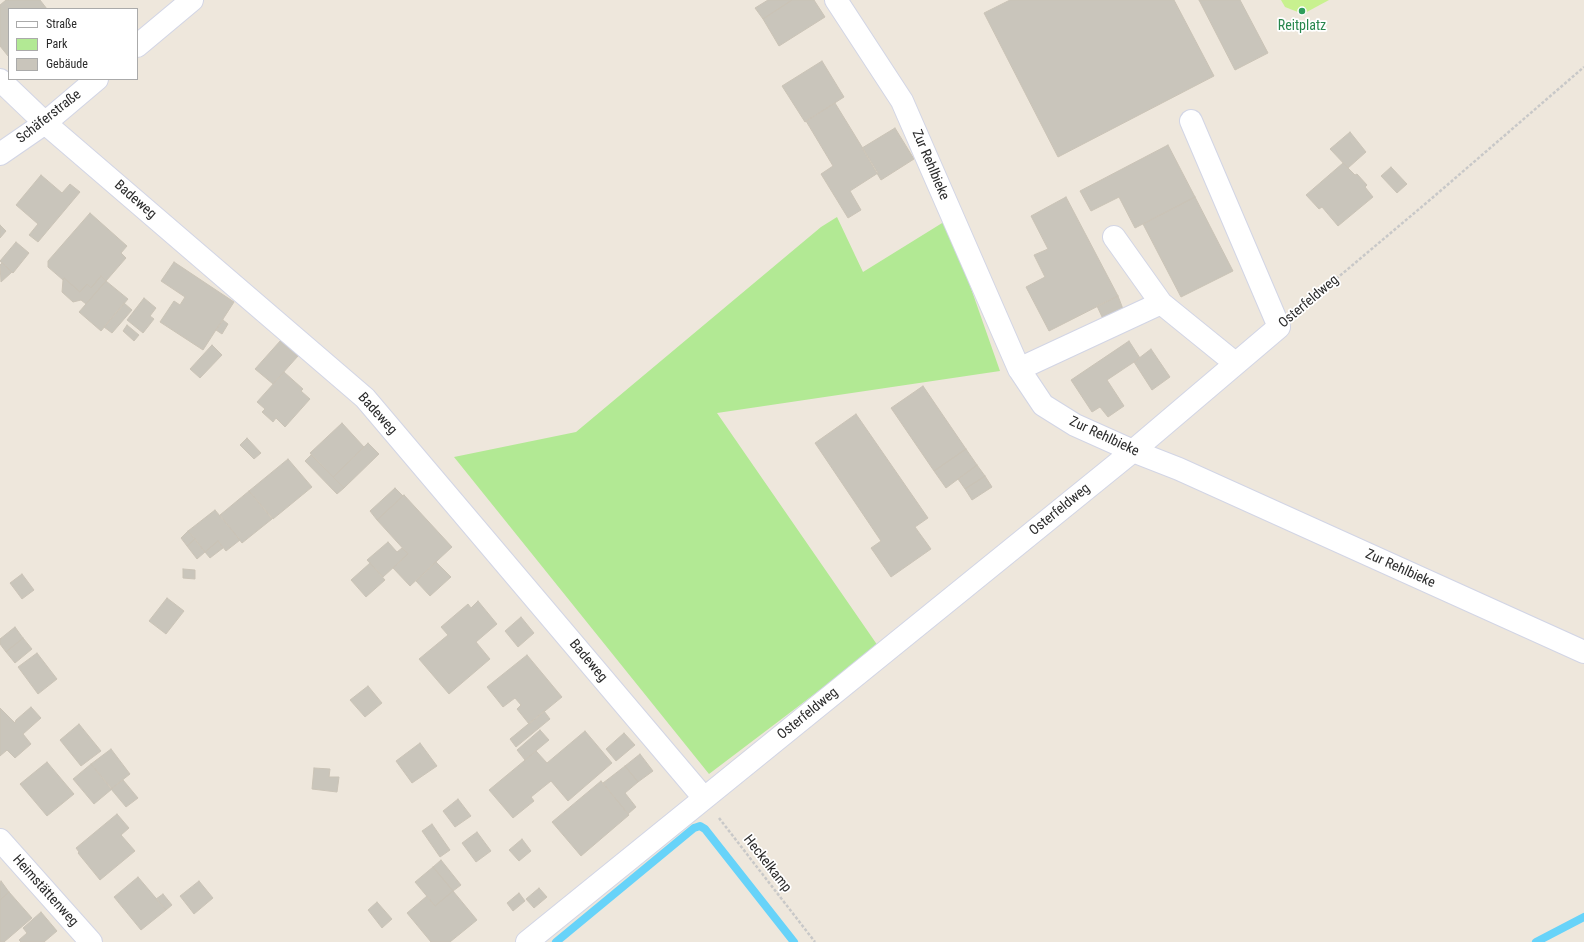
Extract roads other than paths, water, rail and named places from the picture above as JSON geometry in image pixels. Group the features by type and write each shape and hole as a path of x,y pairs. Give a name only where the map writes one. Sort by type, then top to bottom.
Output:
{"street":[{"path":"138,45 192,0"},
{"name":"Zur Rehlbieke","path":"836,0 902,102 1018,370 1043,405 1075,425 1584,652"},
{"name":"Badeweg","path":"0,80 45,123 365,398 704,798"},
{"name":"Schäferstraße","path":"0,154 45,123 96,80"},
{"name":"Osterfeldweg","path":"527,942 1132,451 1279,327 1191,121"},
{"path":"1114,237 1162,303 1235,363"},
{"path":"1018,370 1162,303"},
{"name":"Heimstättenweg","path":"0,840 91,942"}],"waterway":[{"path":"556,942 694,828 700,826 705,829 794,942"},
{"path":"1536,942 1584,917"}],"place":[{"name":"Reitplatz","path":"1302,11"}]}
